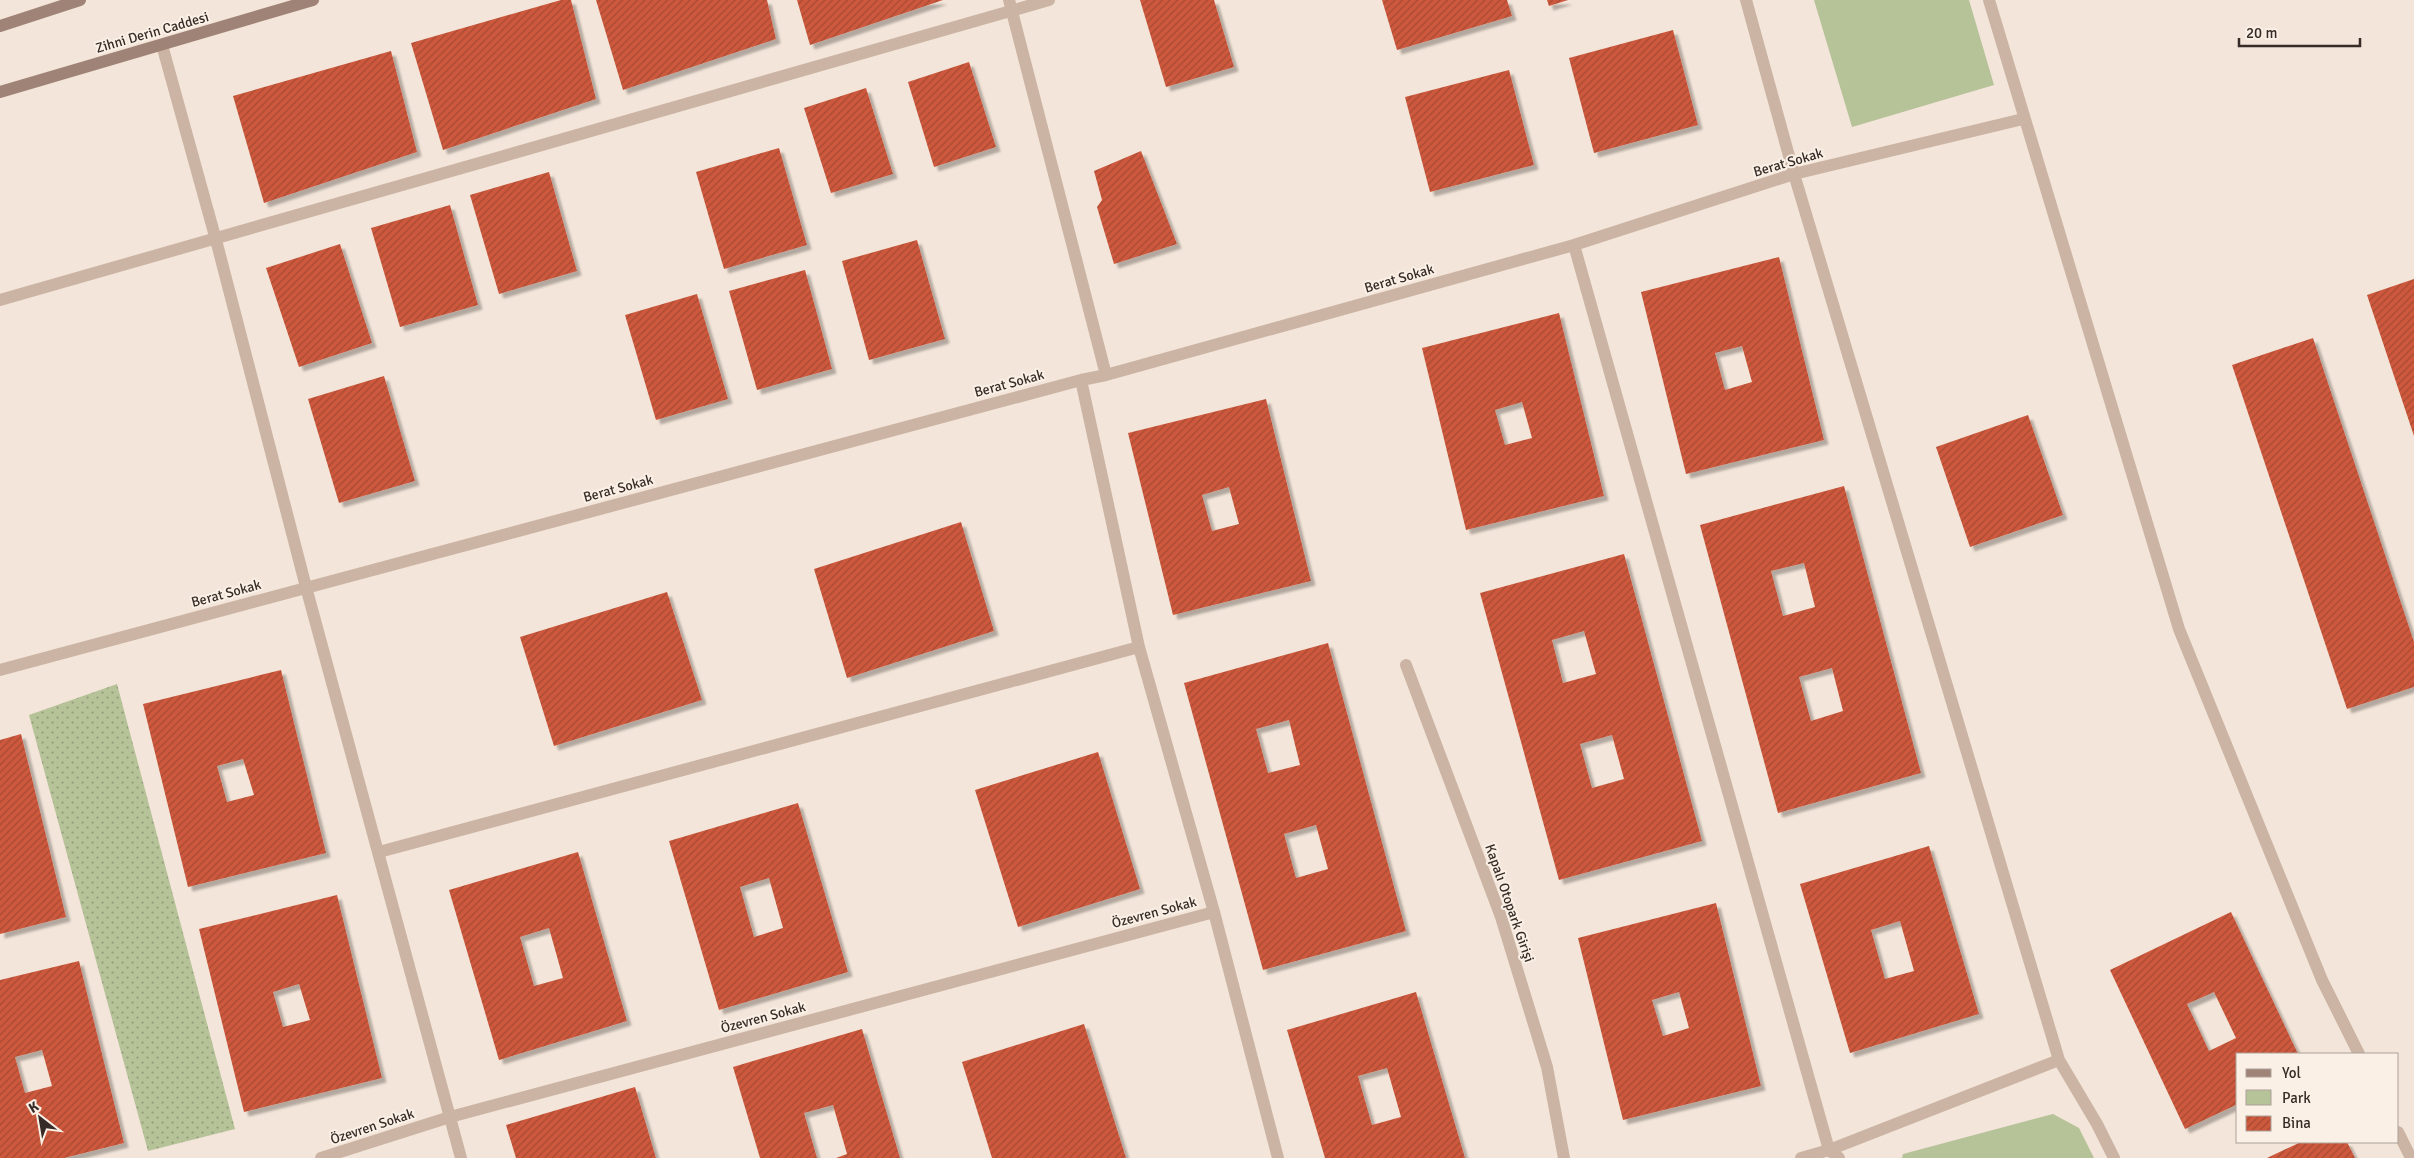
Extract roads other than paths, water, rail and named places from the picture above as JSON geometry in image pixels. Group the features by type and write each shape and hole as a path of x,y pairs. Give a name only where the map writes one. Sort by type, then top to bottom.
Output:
{"main road":[{"path":"0,26 80,0"},
{"name":"Zihni Derin Caddesi","path":"0,92 162,46 313,0"}],"street":[{"path":"0,300 216,240 1010,6 1049,0"},
{"path":"1746,0 1794,174 2059,1060 2097,1124 2114,1158"},
{"path":"1989,0 2023,119 2178,629 2322,980 2358,1053"},
{"path":"1010,6 1106,375"},
{"path":"162,46 216,240 306,587 462,1158"},
{"name":"Berat Sokak","path":"0,670 1081,380 1106,375 1574,245 1794,174 2023,119"},
{"path":"1574,245 1834,1154"},
{"path":"1081,380 1140,647 1214,912 1278,1158"},
{"path":"379,852 1140,647"},
{"name":"Kapalı Otopark Girişi","path":"1406,665 1501,917 1546,1067 1564,1158"},
{"name":"Özevren Sokak","path":"321,1158 450,1117 1214,912"},
{"path":"1801,1158 1834,1154 2059,1060"},
{"path":"2399,1134 2411,1158"}]}
